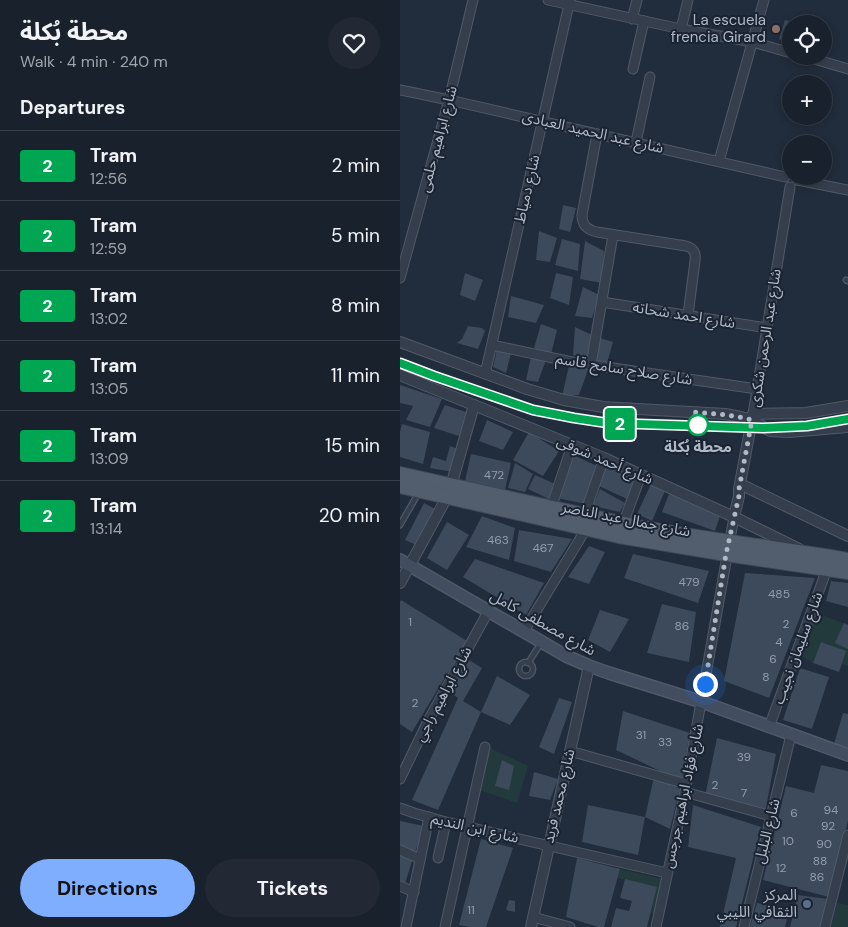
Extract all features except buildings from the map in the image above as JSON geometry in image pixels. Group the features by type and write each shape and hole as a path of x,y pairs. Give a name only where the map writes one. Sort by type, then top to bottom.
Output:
{"main road":[{"name":"شارع جمال عبد الناصر","path":"400,474 449,492 585,522 623,524 671,533 728,548 848,572"},
{"name":"شارع جمال عبد الناصر","path":"400,486 420,491 449,492 551,508 585,522 644,541 806,552 848,560"},
{"name":"شارع مصطفى كامل","path":"405,563 566,656 589,666 702,702 848,755"}],"street":[{"name":"شارع ابراهيم حلمى","path":"400,278 449,100 473,0"},
{"path":"548,0 570,2 644,21 752,42 782,50"},
{"path":"632,18 637,0"},
{"path":"681,29 688,0"},
{"path":"718,161 764,0"},
{"name":"شارع دمياط","path":"485,374 570,2"},
{"path":"633,69 644,21"},
{"path":"832,64 848,69"},
{"path":"636,142 650,77"},
{"name":"شارع عبد الحميد العبادى","path":"400,90 782,175"},
{"path":"597,134 582,220 583,224 589,230 686,246 692,249 696,258 688,315"},
{"name":"شارع عبد الرحمن شكرى","path":"734,517 790,187 788,185"},
{"name":"شارع عبد الحميد العبادى","path":"826,185 848,190"},
{"path":"591,365 613,235"},
{"name":"شارع احمد شحاته","path":"602,302 767,328"},
{"path":"400,342 546,396 603,407 752,417 806,413 848,406"},
{"name":"شارع صلاح سامح قاسم","path":"492,345 564,361 757,389"},
{"name":"شارع أحمد شوقى","path":"400,375 604,458 806,552"},
{"path":"400,583 405,563 449,492 474,405"},
{"path":"752,417 770,430 789,432 848,427"},
{"path":"551,508 572,445"},
{"path":"524,631 585,522 604,458"},
{"path":"623,524 641,475"},
{"path":"740,484 848,536"},
{"name":"شارع فؤاد ابراهيم جرجس","path":"656,927 686,788 734,517"},
{"name":"شارع سليمان نجيب","path":"769,727 827,569"},
{"name":"شارع ابراهيم راجي","path":"400,779 403,762 428,721 488,610"},
{"name":"شارع محمد فريد","path":"532,922 589,666"},
{"name":"شارع البلبل","path":"744,927 791,735"},
{"path":"447,927 485,747"},
{"path":"570,751 771,816"},
{"name":"شارع ابن النديم","path":"400,808 468,828 667,873"},
{"path":"406,927 429,817"},
{"path":"438,858 446,822"},
{"path":"826,927 848,835"},
{"path":"400,850 420,859"},
{"path":"400,886 414,892"},
{"path":"532,922 570,927"}],"lane":[{"path":"400,525 420,491"},
{"path":"528,663 541,642"}],"green space":[{"path":"817,613 848,625 848,666 841,664 821,642 813,663 800,655"},
{"path":"488,747 528,766 517,803 479,790"},
{"path":"620,869 667,880 659,915 651,913 657,887 618,878"},
{"path":"837,903 848,905 848,927 831,927"}],"tram line":[{"name":"2","path":"400,363 533,410 607,423 763,428 807,426 848,419"}],"place":[{"name":"La escuela frencia Girard","path":"776,29"},
{"name":"محطة بُكلة","path":"698,425"},
{"name":"المركز الثقافي الليبي","path":"807,904"}],"route":[{"path":"698,425 692,412 725,414 752,420 739,496 726,554 705,684"}]}
